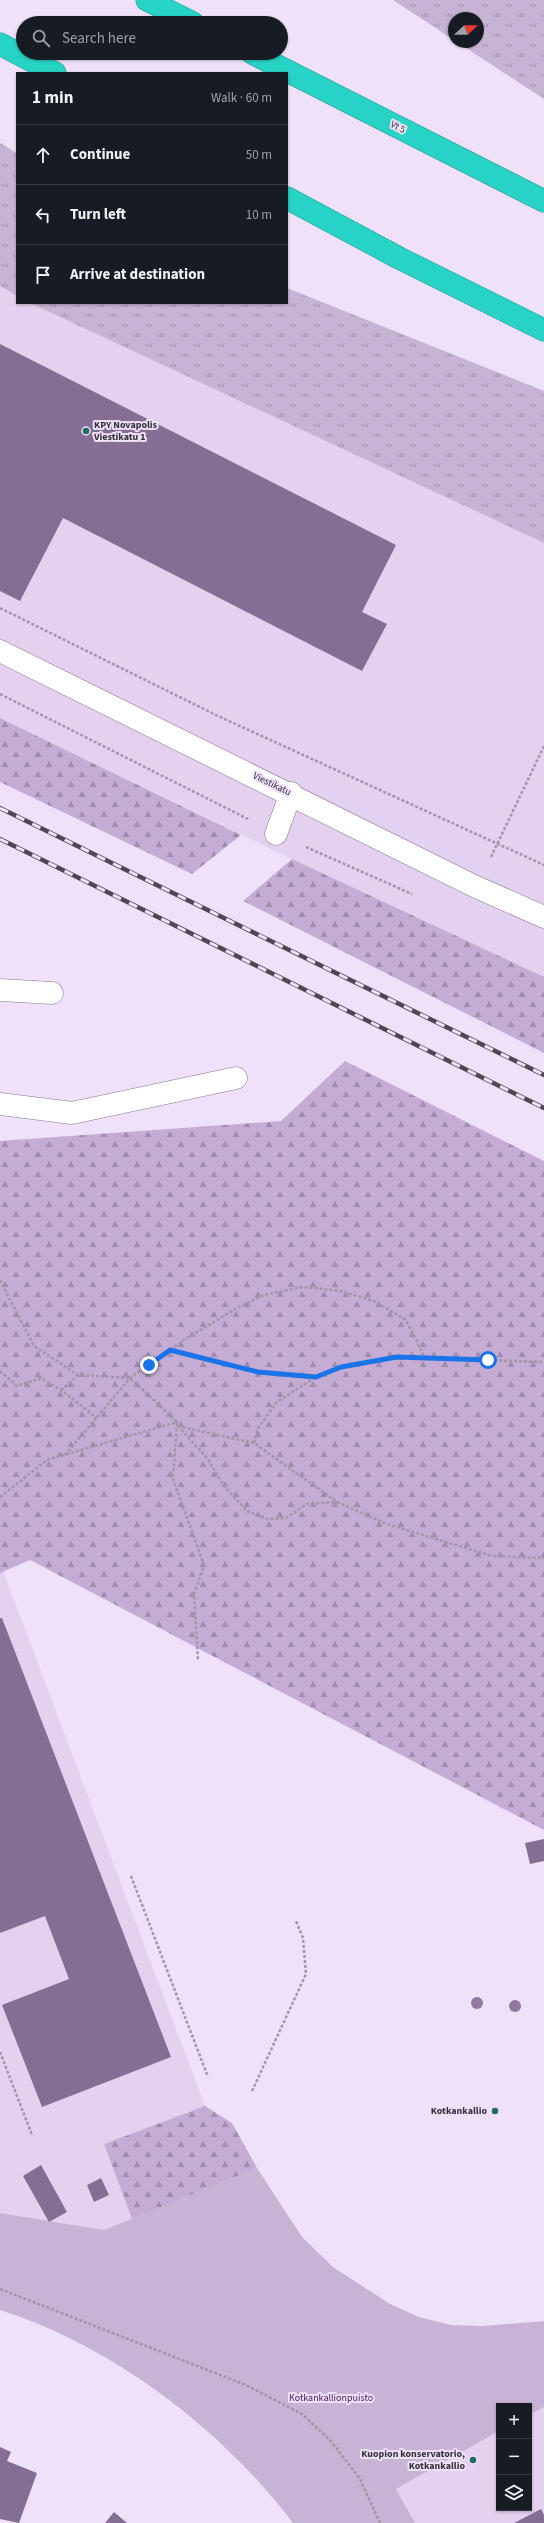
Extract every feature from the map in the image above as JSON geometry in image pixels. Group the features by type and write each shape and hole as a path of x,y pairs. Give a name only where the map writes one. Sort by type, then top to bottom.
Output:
{"highway":[{"path":"147,0 179,16"},
{"path":"0,44 16,52"},
{"path":"30,60 53,72"},
{"name":"Vt 5","path":"266,60 544,201"},
{"path":"288,199 399,258 544,330"}],"street":[{"name":"Viestikatu","path":"0,651 291,793 474,886 544,917"},
{"path":"276,834 291,793"},
{"path":"0,990 52,992"},
{"path":"0,1104 72,1113 236,1078"}],"path":[{"path":"0,608 218,716 544,865"},
{"path":"474,886 499,844 544,746"},
{"path":"0,1280 34,1346 78,1375 130,1378 177,1424 207,1458 224,1486 247,1511 267,1519 286,1518 307,1504 337,1502"},
{"path":"64,1456 130,1378 170,1350 235,1309 264,1295 303,1287 340,1291 374,1301 406,1320 426,1360"},
{"path":"170,1350 258,1372 316,1377"},
{"path":"254,1443 258,1428 277,1402 316,1377 341,1367 397,1357 426,1360 544,1362"},
{"path":"0,1371 17,1386 41,1378 61,1390 97,1418"},
{"path":"61,1390 78,1375"},
{"path":"177,1424 173,1479 204,1565 194,1594 198,1660"},
{"path":"0,1497 47,1460 177,1424 254,1443 337,1502 387,1524 492,1556 544,1558"},
{"path":"131,1876 208,2077"},
{"path":"252,2091 306,1974 304,1938 296,1921"},
{"path":"0,2052 32,2135"},
{"path":"0,2289 246,2385 302,2414 331,2441 360,2480 380,2523"}],"shaded area":[{"path":"0,286 16,295 16,304 32,304 544,543 544,977 292,859 0,718"},
{"path":"3,1571 205,2106 104,2144 132,2219 104,2230 0,2213 0,1573"},
{"name":"Kuopion konservatorio, Kotkankallio","path":"544,2407 544,2523 415,2523 396,2489 496,2433 496,2511 532,2511 532,2413"}],"green space":[{"path":"393,0 544,0 544,99 466,48 484,48 484,12 448,12 448,36"},
{"path":"0,143 16,152 16,295 0,286"},
{"path":"288,288 544,391 544,543 32,304 288,304"},
{"path":"0,718 241,835 192,874 0,782"},
{"path":"292,859 544,977 544,1053 243,901"},
{"path":"345,1061 544,1161 544,1830 30,1560 0,1573 0,1141 281,1121"},
{"path":"205,2106 232,2123 257,2168 132,2219 104,2144"},
{"name":"Kotkankallionpuisto","path":"257,2168 302,2237 333,2267 390,2304 419,2317 451,2325 482,2326 544,2321 544,2407 532,2413 532,2403 496,2403 496,2433 396,2489 415,2523 293,2523 265,2488 233,2455 199,2424 162,2395 124,2368 83,2345 42,2326 0,2310 0,2213 104,2230"}],"building":[{"name":"KPY Novapolis Viestikatu 1","path":"0,344 396,545 362,612 387,624 362,671 63,518 20,601 0,591"},
{"path":"0,1618 2,1618 171,2057 42,2107 2,2005 69,1979 45,1916 0,1933"},
{"path":"544,1839 544,1861 530,1864 525,1843"},
{"path":"41,2165 67,2212 49,2222 23,2176"},
{"path":"101,2178 109,2195 94,2202 87,2185"},
{"path":"0,2447 11,2452 7,2461 37,2473 19,2523 0,2519"},
{"path":"541,2509 544,2515 544,2523 514,2523"},
{"path":"114,2512 127,2523 105,2523"}],"railway":[{"path":"0,808 544,1075"},
{"path":"0,839 544,1108"}],"place":[{"name":"KPY Novapolis Viestikatu 1","path":"86,431"},
{"name":"Kotkankallio","path":"495,2111"},
{"name":"Kuopion konservatorio, Kotkankallio","path":"473,2460"}],"route":[{"path":"149,1365 170,1350 258,1372 316,1377 341,1367 397,1357 426,1360 488,1360"}]}
